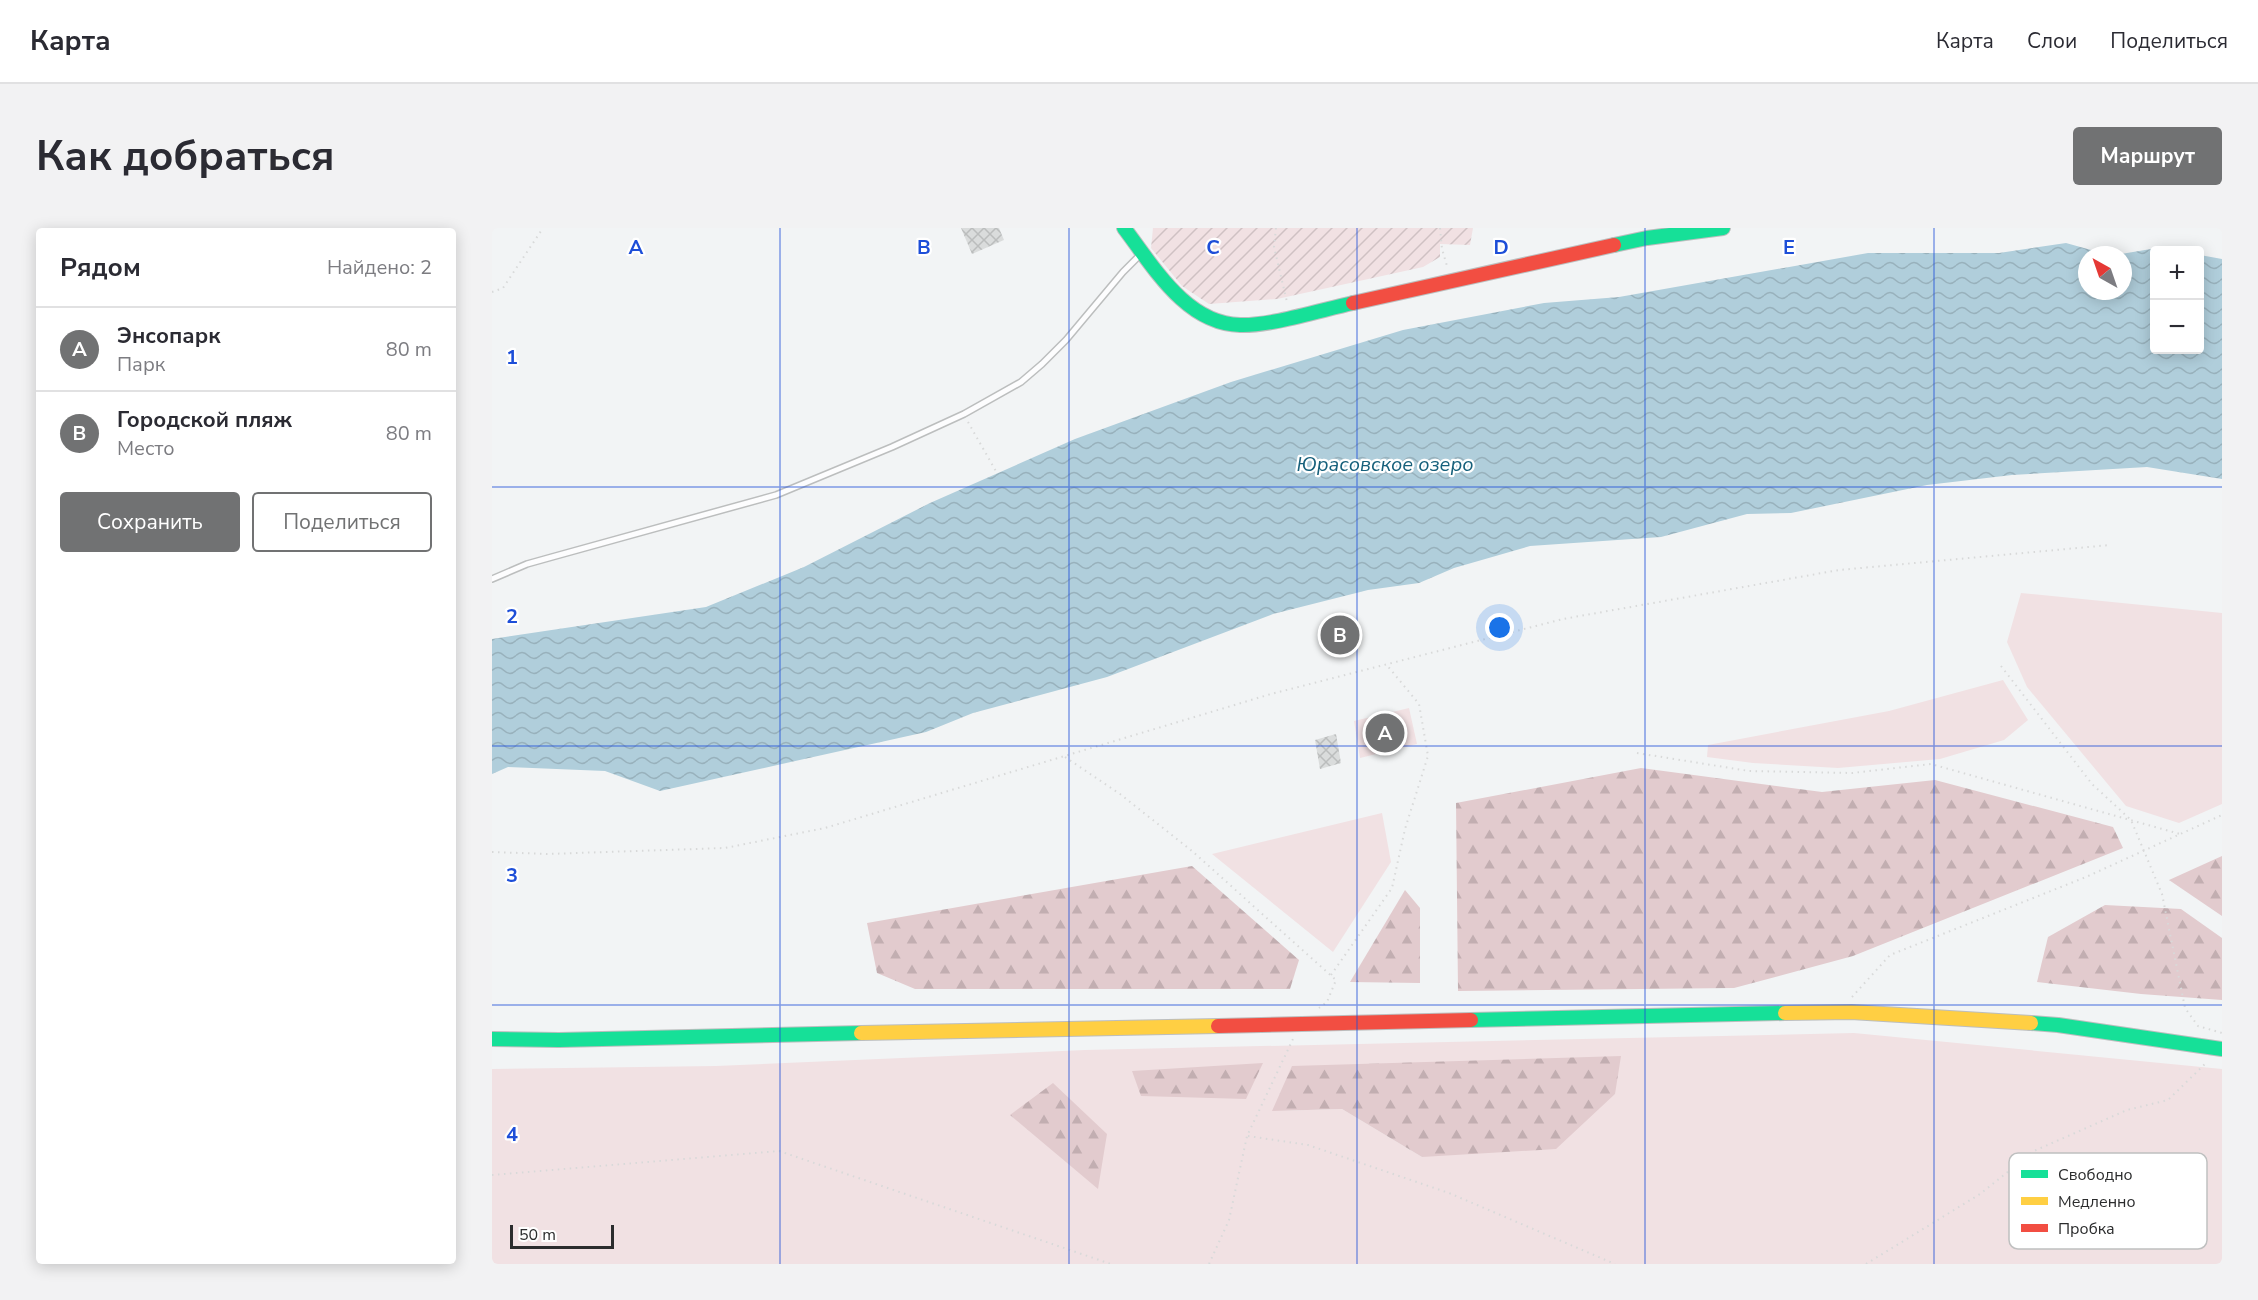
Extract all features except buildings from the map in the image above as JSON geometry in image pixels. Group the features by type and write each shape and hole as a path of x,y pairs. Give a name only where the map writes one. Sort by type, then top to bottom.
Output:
{"main road":[{"path":"1124,228 1179,296 1191,306 1217,320 1235,325 1255,324 1647,238 1723,228"},
{"path":"492,1040 1838,1012 2058,1025 2221,1049"}],"lane":[{"path":"492,579 552,556 776,495 892,447 964,414 1021,382 1042,364 1143,252"}],"path":[{"path":"492,292 503,288 543,228"},
{"path":"1275,228 1274,247 1290,316"},
{"path":"1440,228 1442,249 1451,280"},
{"path":"964,414 998,473"},
{"path":"492,852 547,854 725,848 825,828 1270,694 1563,619 1839,570 2110,545"},
{"path":"1330,976 1392,888 1405,829 1428,756 1419,704 1386,664"},
{"path":"2001,666 2092,784 2131,820 2162,894 2185,1008 2198,1026 2222,1033"},
{"path":"1637,753 1749,771 1852,773 1931,764 2180,834"},
{"path":"1065,757 1120,794 1192,851 1336,980 1327,1002 1318,1009"},
{"path":"1838,1012 1890,956 2086,877 2222,815"},
{"path":"1209,1264 1229,1220 1247,1136 1301,1023"},
{"path":"2031,1153 2127,1110 2168,1100 2221,1049"},
{"path":"1247,1136 1308,1145 1449,1193 1615,1264"},
{"path":"492,1175 779,1151 1111,1264"},
{"path":"1866,1264 1980,1194 2009,1171"}],"shaded area":[{"path":"1153,228 1473,228 1470,245 1440,244 1440,257 1423,267 1277,299 1209,304 1182,286 1151,248"},
{"path":"2021,593 2222,613 2222,804 2179,823 2126,806 2027,687 2007,642"},
{"path":"2003,680 2028,720 2004,740 1940,759 1838,768 1753,763 1707,757 1708,745 1889,711"},
{"path":"1409,708 1417,744 1360,758 1354,721"},
{"path":"1382,813 1391,862 1333,952 1212,854"},
{"path":"1854,1033 2222,1069 2222,1264 492,1264 492,1069 716,1066 1085,1050","holes":["1615,1094 1422,1157 1342,1109 1272,1111"]}],"green space":[{"path":"1641,768 1822,792 1935,780 2113,827 2123,848 1853,956 1734,988 1458,991 1456,803"},
{"path":"2222,856 2222,916 2169,880"},
{"path":"1192,866 1299,960 1290,989 915,989 877,973 867,923"},
{"path":"1405,890 1420,908 1420,983 1350,982"},
{"path":"2105,905 2181,909 2222,938 2222,1000 2141,994 2037,982 2048,937"},
{"path":"1621,1056 1615,1094 1556,1149 1422,1157 1342,1109 1272,1111 1292,1066"},
{"path":"1263,1063 1246,1099 1141,1096 1132,1071"},
{"path":"1053,1083 1107,1134 1098,1189 1010,1115"}],"water":[{"name":"Юрасовское озеро","path":"2066,243 2078,246 2078,300 2132,300 2132,252 2150,249 2150,354 2204,354 2204,256 2222,259 2222,479 2147,467 2012,475 1927,485 1791,513 1747,514 1661,537 1530,546 1454,568 1419,583 1368,590 1273,614 1107,677 973,713 926,732 660,791 605,771 508,767 492,774 492,639 706,607 804,567 930,503 1075,439 1231,382 1403,330 1544,303 1619,297 1868,253 1999,253"}],"traffic: fast":[{"path":"1124,228 1159,275 1187,304 1203,315 1221,322 1240,325 1266,323 1353,303"},
{"path":"1614,245 1647,238 1723,228"},
{"path":"1471,1020 1785,1013"},
{"path":"2031,1023 2222,1049"},
{"path":"492,1039 559,1040 861,1033"}],"traffic: slow":[{"path":"1785,1013 1851,1012 2031,1023"},
{"path":"861,1033 1218,1026"}],"traffic: jam":[{"path":"1353,303 1614,245"},
{"path":"1218,1026 1471,1020"}],"place":[{"name":"Городской пляж","path":"1340,635"},
{"name":"Энсопарк","path":"1385,733"}]}
